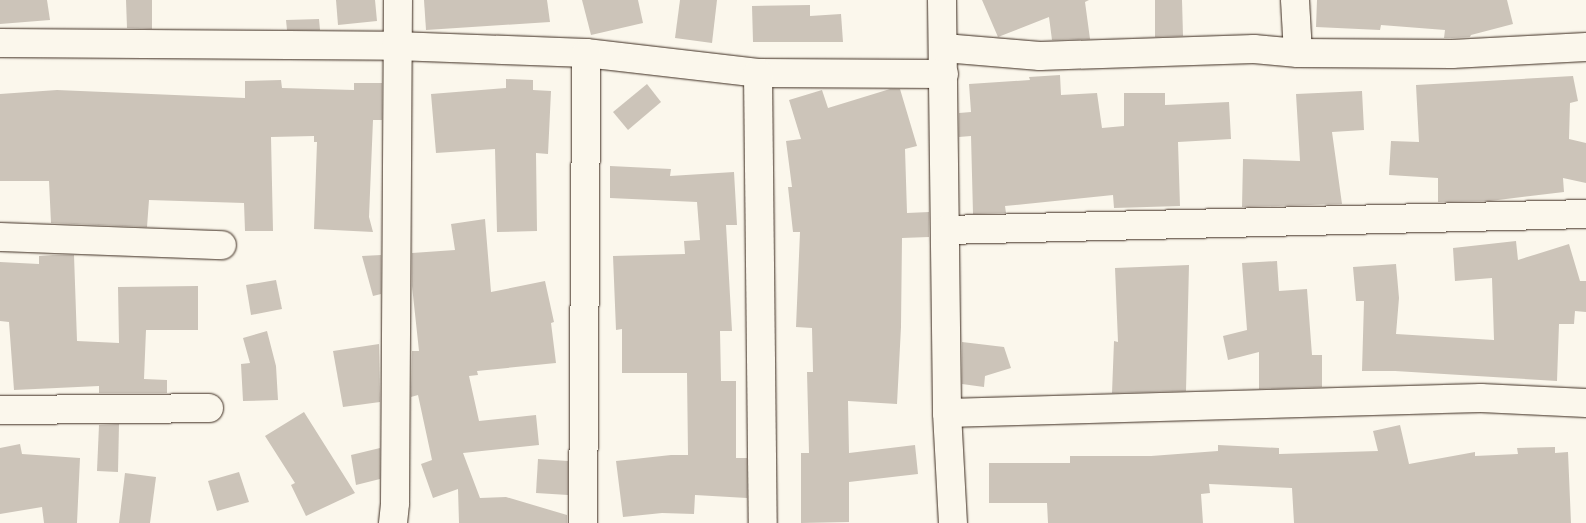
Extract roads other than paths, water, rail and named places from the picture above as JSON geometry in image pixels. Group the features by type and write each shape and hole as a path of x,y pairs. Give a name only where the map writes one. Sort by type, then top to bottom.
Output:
{"street":[{"path":"393,523 395,504 396,46 398,0"},
{"path":"942,0 946,230 946,413 953,523"},
{"path":"1295,0 1298,53"},
{"path":"0,44 396,46 586,53 758,73 1040,56 1254,49 1298,53 1452,54 1586,47"},
{"path":"583,523 586,53"},
{"path":"758,73 763,523"},
{"path":"946,230 1586,214"},
{"path":"0,237 222,244"},
{"path":"946,413 1481,398 1586,403"},
{"path":"0,410 210,408"}]}
